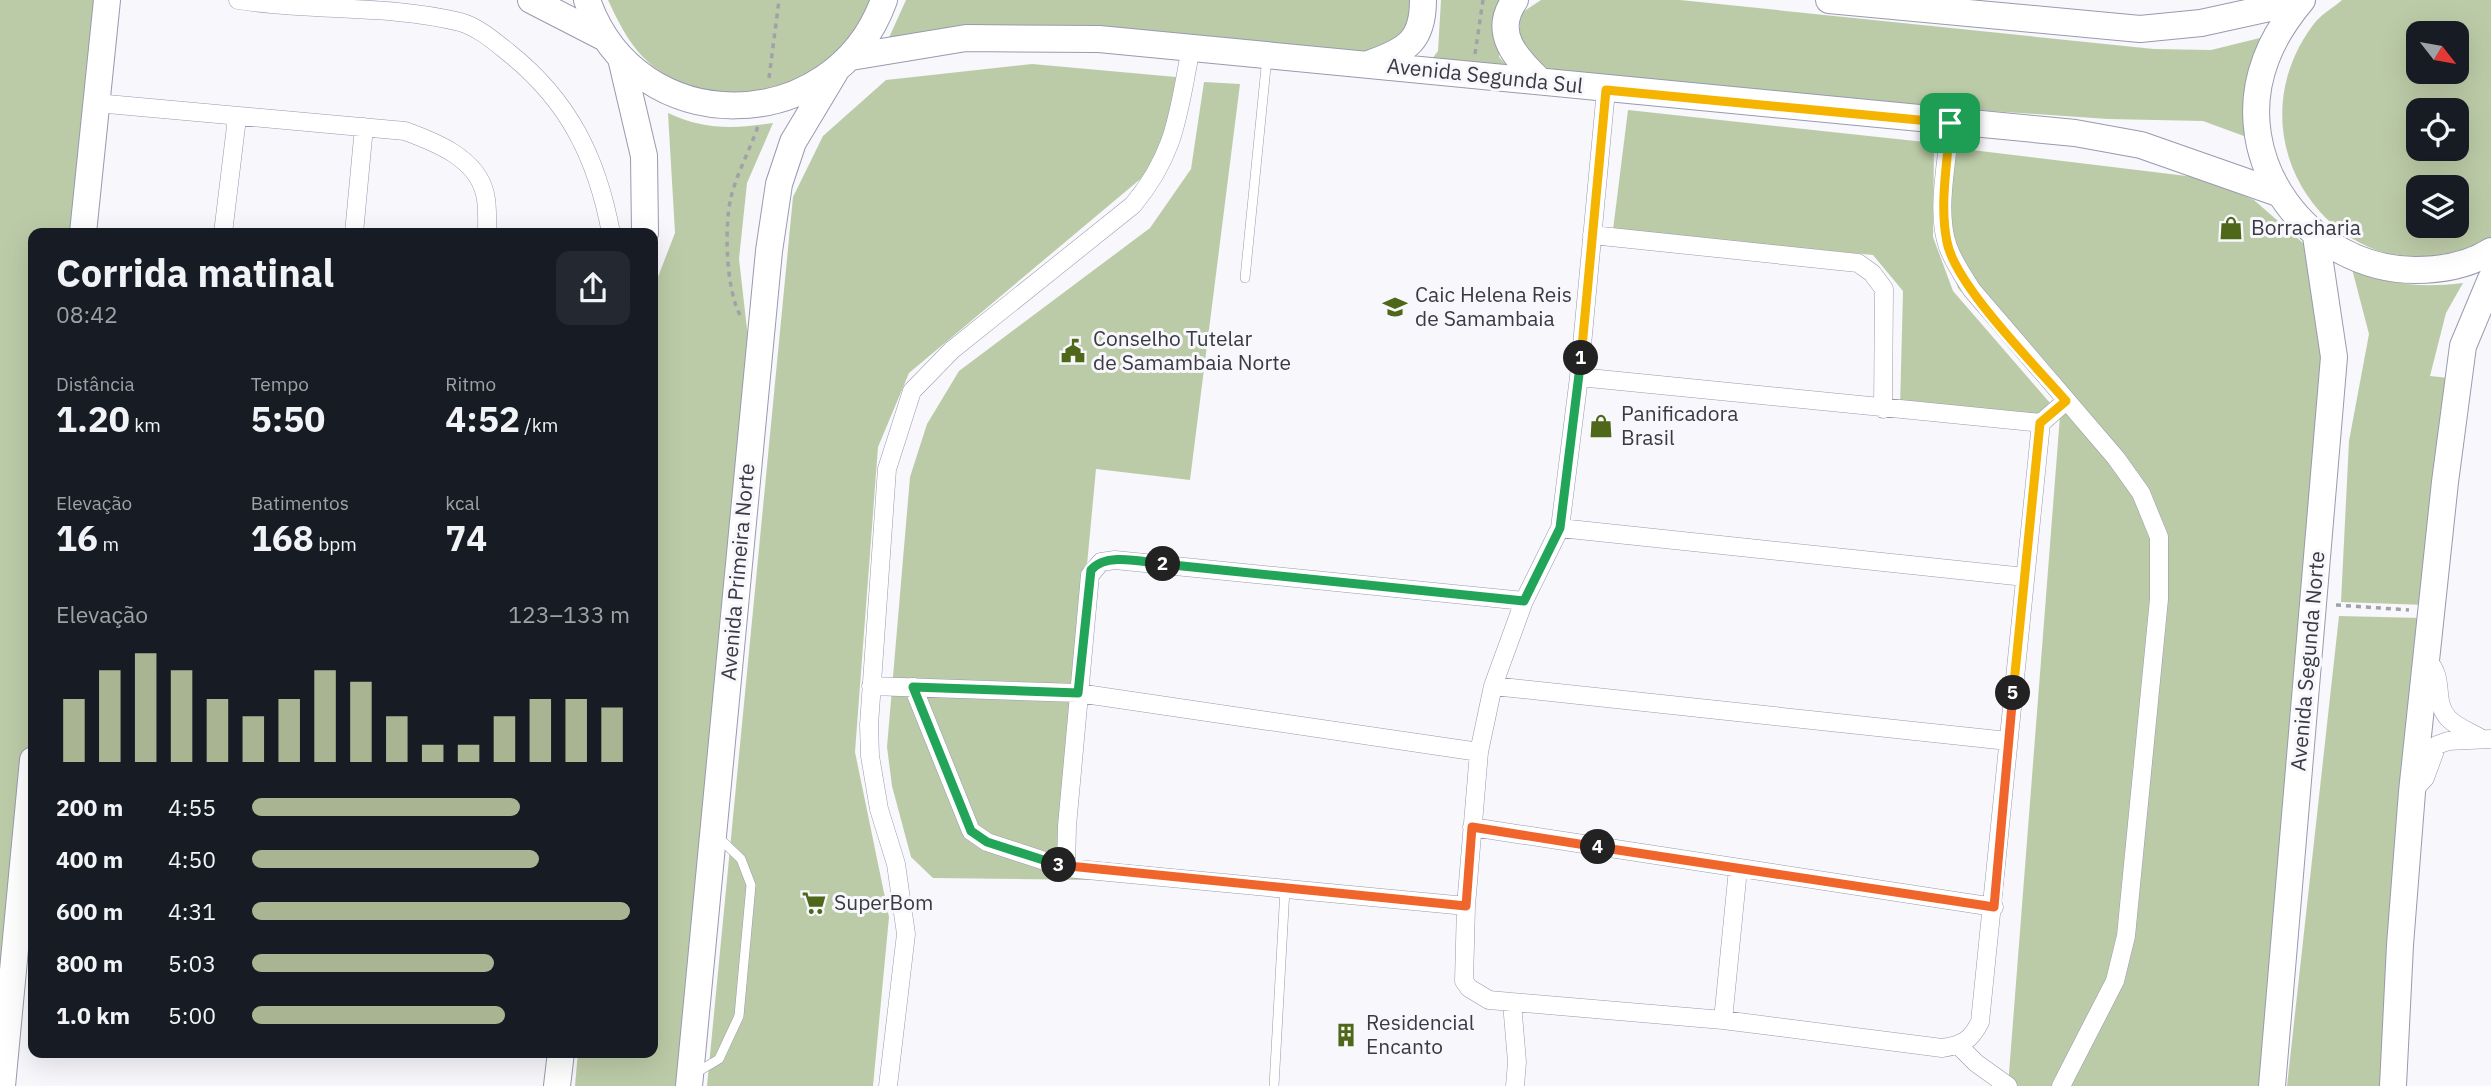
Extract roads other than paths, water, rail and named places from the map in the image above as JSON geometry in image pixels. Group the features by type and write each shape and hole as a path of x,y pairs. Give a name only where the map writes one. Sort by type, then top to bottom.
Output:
{"main road":[{"path":"84,228 107,0"},
{"path":"531,0 613,48 658,87 702,104 748,107 794,96 843,64"},
{"path":"587,0 613,48 644,156 645,228"},
{"name":"Avenida Primeira Norte","path":"689,1081 779,184 793,142 843,64 876,22 884,0"},
{"path":"1370,63 1404,49 1416,37 1423,22 1423,0"},
{"path":"1515,0 1506,13 1507,43 1512,53 1540,81"},
{"path":"1829,0 1977,7 2140,29 2201,23 2301,0"},
{"path":"2301,0 2280,28 2270,49 2257,93 2257,127 2264,161 2278,193 2295,216 2316,236 2341,253 2369,264 2398,270 2428,270 2458,265 2491,251"},
{"name":"Avenida Segunda Sul","path":"843,64 966,38 1026,36 1370,63 1606,90 2075,133 2141,145 2278,193"},
{"name":"Avenida Segunda Norte","path":"2272,1086 2334,357 2316,236"},
{"path":"2393,1086 2400,945 2412,792 2463,346 2491,279"},
{"path":"2,1086 25,946 28,876"},
{"path":"557,1086 560,1058"}],"street":[{"path":"238,0 403,12 462,23 487,35 555,95 585,145 605,202 610,228"},
{"path":"888,1086 906,934 903,902 879,809 870,756 871,686 887,469 912,391 952,350 1133,205 1153,181 1172,145 1191,48"},
{"path":"1606,90 1579,377 1560,528 1524,601 1493,686 1479,752 1462,970 1464,981 1478,995 1512,1003 1723,1020 1942,1048 1959,1046 1972,1038 1980,1022 1994,907 2040,423 2066,401"},
{"path":"96,103 237,118 405,131 435,142 459,157 485,191 487,228"},
{"path":"224,228 237,118"},
{"path":"1950,123 1944,216 1947,244 1955,263 1972,290 2141,493 2159,537 2159,599 2126,936 2115,981 2061,1086"},
{"path":"354,228 364,127"},
{"path":"1592,235 1858,263 1872,272 1884,289 1883,409"},
{"path":"1579,377 2040,423"},
{"path":"1560,528 2025,577"},
{"path":"1066,868 1078,693 1090,575 1101,562 1196,566 1524,601"},
{"path":"2427,660 2438,675 2440,703 2445,715 2486,739"},
{"path":"871,686 1078,693 1479,752"},
{"path":"1493,686 2008,741"},
{"path":"913,687 971,831 987,842 1066,868 1466,906"},
{"path":"2412,792 2425,778 2437,745 2442,742 2486,739"},
{"path":"1472,827 1994,907"},
{"path":"1723,1020 1738,869"},
{"path":"1512,1003 1517,1062 1515,1086"},
{"path":"1959,1046 1976,1063 2008,1086"}],"lane":[{"path":"1245,278 1268,54"},
{"path":"689,1081 719,1059 739,1016 751,885 741,859 713,832"},
{"path":"1274,1086 1285,889"}],"place":[{"name":"Borracharia","path":"2231,228"},
{"name":"Caic Helena Reis de Samambaia","path":"1395,307"},
{"name":"Conselho Tutelar de Samambaia Norte","path":"1073,351"},
{"name":"Panificadora Brasil","path":"1601,426"},
{"name":"SuperBom","path":"814,903"},
{"name":"Residencial Encanto","path":"1346,1035"}]}
